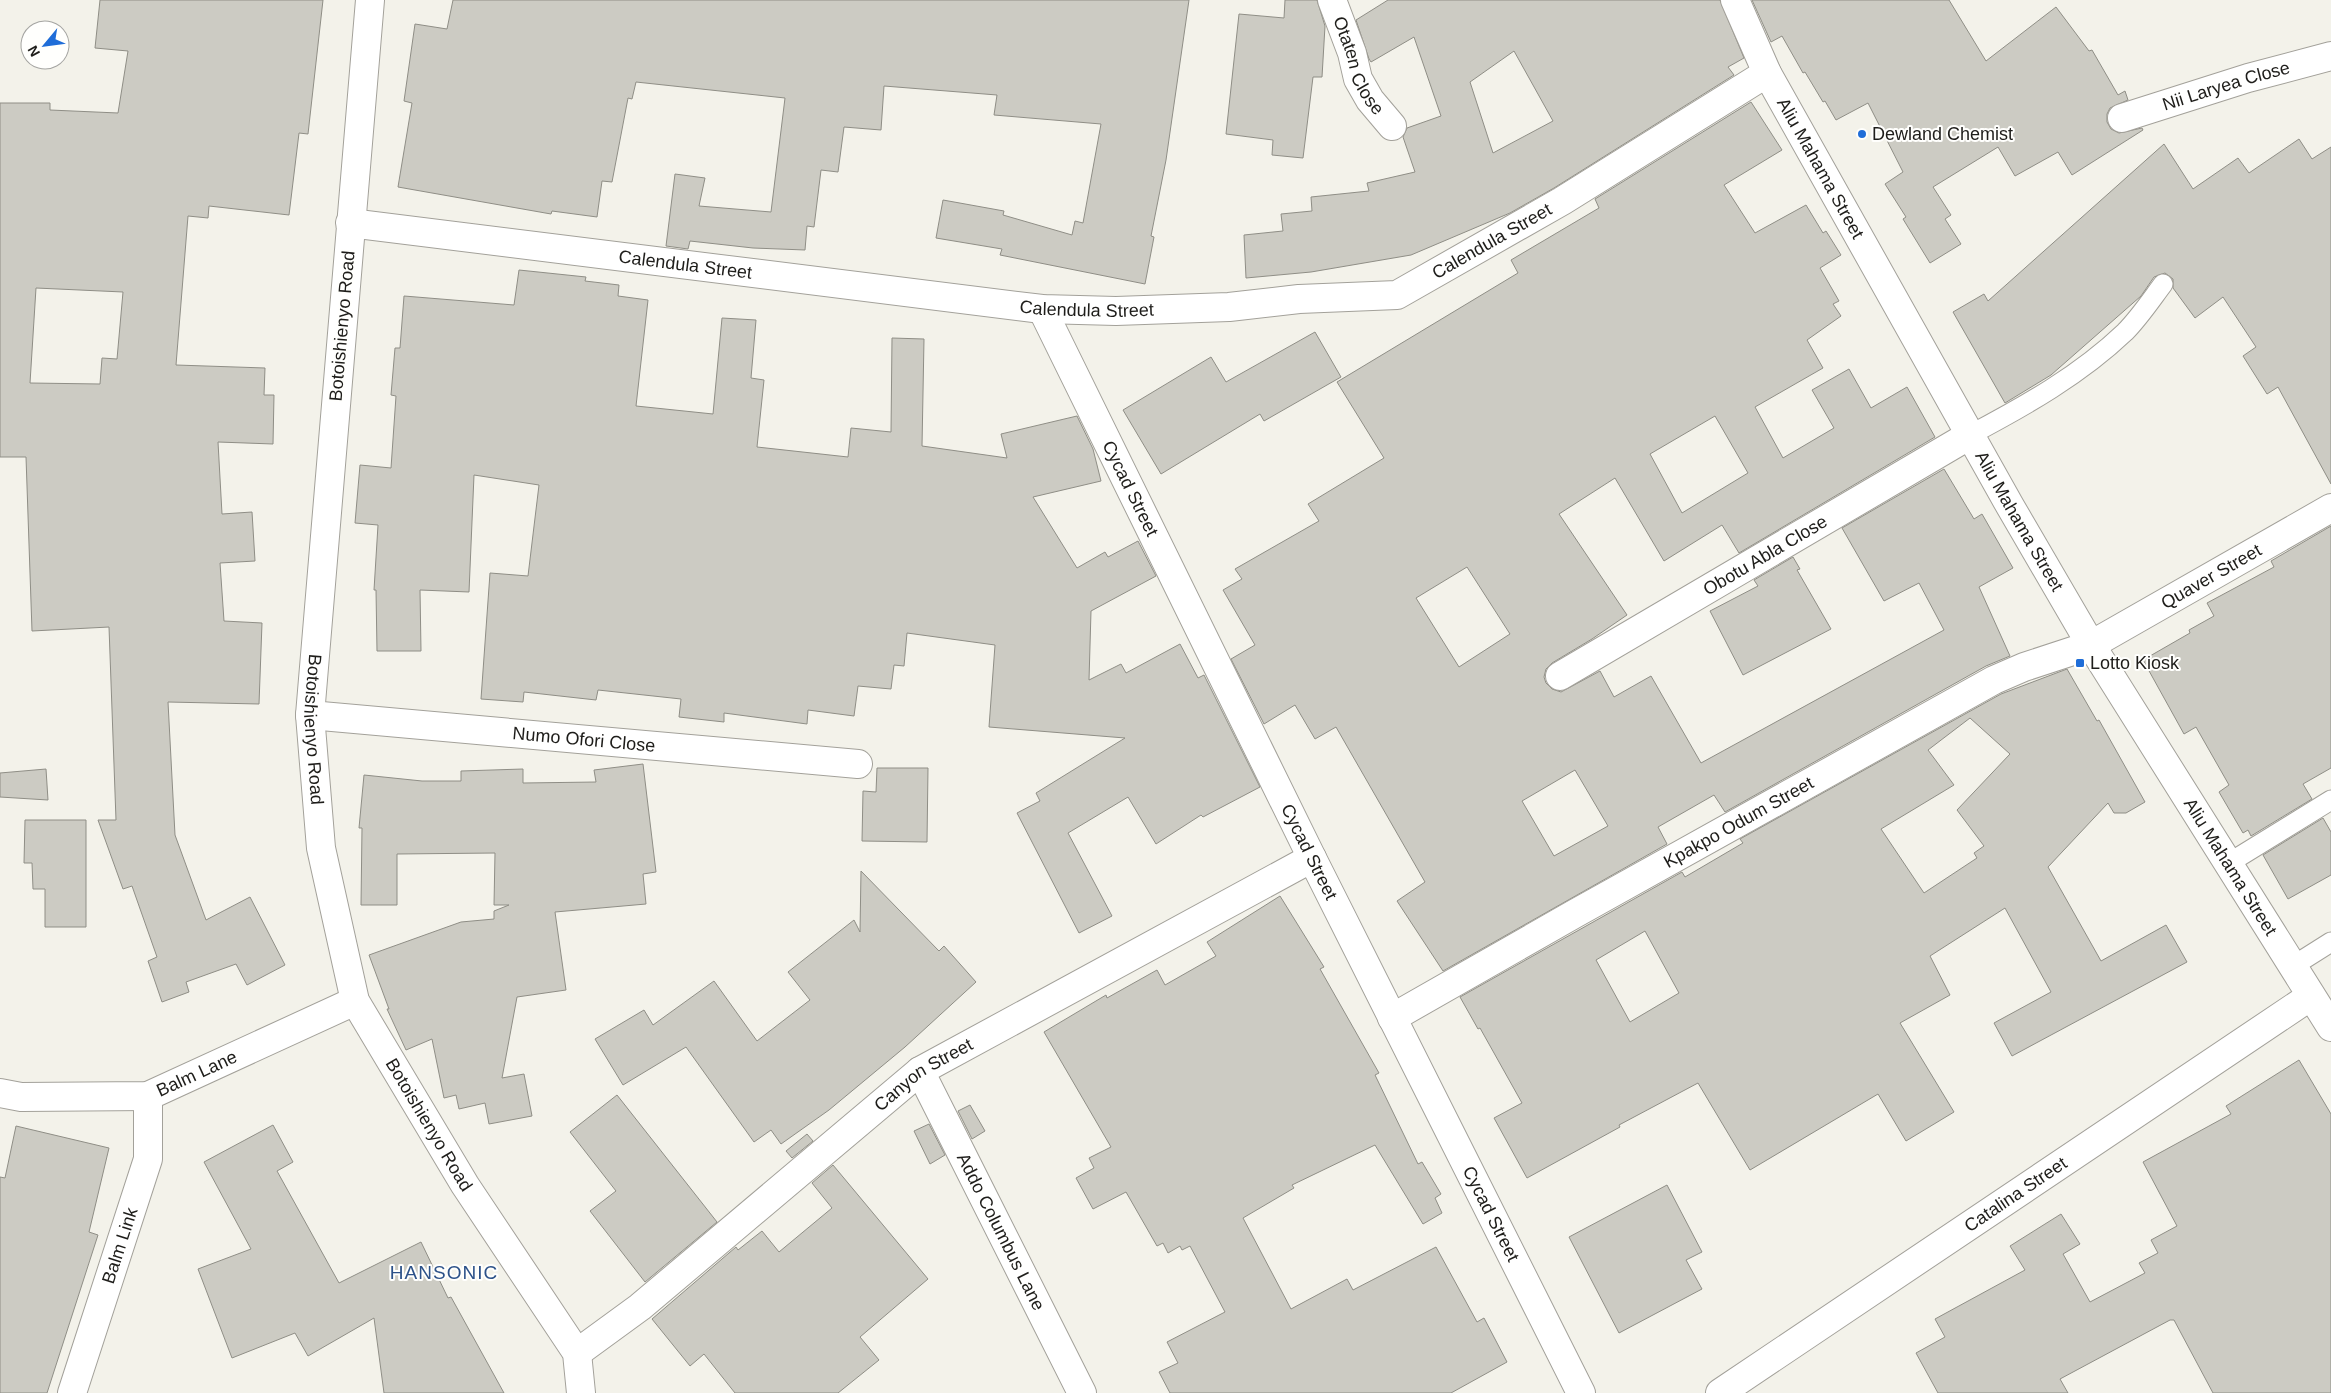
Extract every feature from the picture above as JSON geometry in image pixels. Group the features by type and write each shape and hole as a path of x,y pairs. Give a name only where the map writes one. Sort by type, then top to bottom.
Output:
{"street":[{"name":"Botoishienyo Road","path":"370,0 310,716 321,848 355,1001 465,1186 577,1353 581,1393"},
{"name":"Otaten Close","path":"1332,0 1352,53 1358,79 1370,100 1392,126"},
{"name":"Aliu Mahama Street","path":"1735,0 1767,74 1970,435 2091,645 2331,1027"},
{"name":"Nii Laryea Close","path":"2122,118 2248,78 2331,56"},
{"name":"Calendula Street","path":"350,223 1042,309 1144,310 1229,307 1299,299 1397,295 1562,201 1767,74"},
{"name":"Cycad Street","path":"1042,309 1312,858 1581,1393"},
{"name":"Obotu Abla Close","path":"1560,676 1970,435"},
{"name":"Quaver Street","path":"2091,645 2331,508"},
{"name":"Kpakpo Odum Street","path":"1392,1018 1576,912 1994,680 2024,667 2091,645"},
{"name":"Numo Ofori Close","path":"310,716 858,764"},
{"name":"Canyon Street","path":"577,1353 640,1307 920,1071 1312,858"},
{"name":"Catalina Street","path":"1720,1393 2311,996"},
{"name":"Balm Lane","path":"0,1093 20,1097 148,1096 355,1001"},
{"name":"Addo Columbus Lane","path":"920,1071 1082,1393"},
{"name":"Balm Link","path":"72,1393 148,1159 148,1096"}],"lane":[{"path":"1970,435 2046,394 2091,360 2126,331 2163,284"},
{"path":"2229,863 2331,800"},
{"path":"2292,966 2331,942"}],"building":[{"path":"100,0 323,0 308,134 299,133 289,215 209,206 208,218 188,216 176,365 265,368 264,395 274,395 273,444 218,442 222,514 252,512 255,561 220,563 224,621 262,623 259,704 168,702 175,835 206,920 250,897 285,965 247,985 236,964 186,982 189,992 162,1002 148,961 157,957 132,886 123,889 98,820 116,820 109,627 32,631 26,457 0,457 0,103 50,103 50,110 118,113 128,51 95,48","holes":["36,288 123,292 117,359 102,358 100,384 30,383"]},
{"path":"453,0 1189,0 1166,160 1151,236 1154,237 1145,284 1000,255 1002,249 936,238 943,200 1004,211 1003,215 1072,235 1075,221 1083,223 1101,124 994,115 997,95 884,86 881,130 844,127 838,172 821,170 814,227 807,226 805,250 753,248 690,241 688,249 666,246 675,174 705,178 699,206 771,212 785,98 636,82 632,99 628,98 612,182 602,181 597,217 552,211 551,214 398,187 412,103 404,101 415,24 447,29"},
{"path":"1285,0 1317,0 1325,26 1322,77 1313,77 1303,158 1272,155 1273,140 1226,134 1239,14 1284,18"},
{"path":"1388,0 1720,0 1744,58 1728,67 1734,75 1554,188 1510,213 1411,255 1311,272 1246,278 1244,235 1283,231 1281,214 1312,211 1311,197 1369,191 1367,183 1415,172 1403,137 1407,128 1441,116 1414,37 1371,62 1356,20","holes":["1514,51 1553,121 1493,153 1470,82"]},
{"path":"1752,0 1949,0 1986,61 2056,7 2089,51 2092,50 2118,95 2125,91 2128,100 2110,108 2107,114 2107,122 2111,129 2119,133 2142,128 2143,130 2072,175 2058,152 2015,176 1998,147 1933,187 1951,215 1945,219 1961,244 1930,263 1903,219 1906,217 1885,184 1903,172 1868,103 1836,120 1805,72 1803,73 1782,36 1771,42"},
{"path":"1751,102 1782,150 1724,185 1755,233 1806,205 1823,233 1826,231 1841,255 1820,268 1839,301 1833,304 1841,316 1807,340 1823,368 1755,407 1783,458 1834,428 1812,390 1849,369 1871,408 1907,387 1935,437 1739,553 1722,525 1664,561 1615,478 1559,514 1627,615 1552,663 1546,669 1544,677 1546,683 1552,689 1561,692 1600,671 1614,697 1651,676 1701,763 1944,630 1919,583 1884,601 1842,528 1944,469 1974,519 1982,514 2013,568 1979,587 2010,656 1986,666 1725,812 1714,795 1658,827 1667,844 1443,971 1397,901 1425,882 1336,727 1315,739 1295,705 1264,724 1231,659 1255,645 1223,590 1242,579 1235,569 1319,521 1308,504 1384,458 1337,382 1518,273 1511,260 1599,208 1595,199","holes":["1715,416 1748,473 1682,513 1650,454","1467,567 1510,634 1459,667 1416,598","1575,770 1608,826 1554,856 1522,801"]},
{"path":"2299,139 2312,159 2331,147 2331,484 2278,387 2267,394 2243,356 2256,347 2223,297 2195,318 2173,288 2173,279 2165,273 2154,277 2141,296 2051,375 2005,403 1953,312 1984,294 1988,301 2164,144 2193,189 2238,158 2249,173"},
{"path":"519,270 586,277 585,281 619,285 618,296 648,300 636,406 713,414 722,318 756,320 751,378 764,380 757,447 848,457 851,428 891,432 892,338 924,339 922,446 1007,458 1001,434 1077,416 1093,449 1101,481 1033,497 1077,568 1105,552 1108,557 1138,541 1156,576 1091,611 1089,680 1121,664 1126,673 1180,644 1198,678 1204,675 1260,787 1203,817 1201,815 1156,844 1128,797 1068,833 1112,916 1079,933 1017,813 1040,801 1036,793 1125,738 989,727 995,645 907,633 904,666 894,665 891,689 858,686 854,716 808,710 807,724 724,713 724,722 679,717 681,699 598,690 596,700 524,692 523,702 481,699 490,573 528,576 539,485 474,475 469,592 420,590 421,651 377,651 376,590 374,590 378,525 355,523 360,465 391,468 396,396 391,395 395,348 400,348 404,296 514,305"},
{"path":"1315,332 1341,377 1264,421 1260,414 1161,474 1123,410 1211,357 1226,382"},
{"path":"2331,526 2331,768 2303,784 2312,799 2251,836 2248,830 2243,833 2219,792 2229,785 2196,727 2184,734 2143,660 2190,633 2189,630 2214,616 2207,603 2274,567 2271,561"},
{"path":"1793,557 1800,569 1797,570 1831,629 1743,675 1710,611 1758,586 1754,580"},
{"path":"2067,669 2097,721 2099,720 2145,802 2126,813 2114,813 2108,803 2048,867 2101,961 2166,925 2187,962 2012,1056 1994,1023 2051,992 2005,908 1930,956 1950,995 1900,1023 1954,1112 1906,1141 1878,1094 1750,1170 1698,1083 1619,1125 1620,1127 1527,1178 1494,1118 1522,1103 1480,1028 1478,1029 1460,997 1682,872 1685,877 1743,843 1740,839 2001,694","holes":["1970,718 2010,754 1957,810 1984,846 1974,853 1977,858 1924,893 1881,829 1954,785 1928,750","1645,931 1679,993 1630,1022 1596,960"]},
{"path":"643,764 656,872 643,874 646,904 555,912 566,990 517,997 502,1078 524,1074 532,1116 489,1124 485,1103 459,1109 456,1095 444,1098 432,1039 406,1050 387,1009 389,1009 369,955 461,922 494,919 494,911 509,905 494,905 495,853 397,854 397,905 361,905 362,828 359,828 364,775 422,781 461,781 461,771 523,769 523,783 596,782 594,770"},
{"path":"877,768 928,768 927,842 862,841 863,791 876,792"},
{"path":"46,769 48,800 0,797 0,773"},
{"path":"2323,818 2331,832 2331,875 2288,899 2263,855"},
{"path":"25,820 86,820 86,927 45,927 45,889 33,889 32,863 24,863"},
{"path":"861,871 939,951 944,946 976,982 905,1047 829,1110 781,1144 771,1130 754,1142 686,1047 623,1085 595,1039 644,1010 653,1025 714,981 757,1041 810,1000 788,972 854,920 860,932"},
{"path":"1280,896 1324,967 1320,969 1379,1073 1375,1075 1418,1164 1422,1162 1441,1194 1435,1198 1442,1213 1423,1224 1375,1145 1292,1185 1294,1188 1243,1218 1291,1309 1347,1279 1353,1290 1436,1247 1477,1322 1484,1318 1507,1362 1451,1393 1170,1393 1159,1372 1178,1363 1167,1342 1225,1312 1190,1246 1182,1250 1180,1246 1168,1253 1163,1243 1157,1246 1126,1192 1093,1209 1076,1178 1094,1168 1089,1158 1111,1147 1044,1032 1106,995 1107,998 1157,970 1165,985 1216,956 1207,942"},
{"path":"2299,1060 2331,1114 2331,1393 2213,1393 2174,1320 2170,1320 2060,1379 2068,1393 1938,1393 1916,1353 1945,1337 1935,1319 2025,1270 2010,1246 2061,1214 2080,1244 2063,1254 2090,1302 2145,1273 2139,1263 2158,1253 2151,1240 2177,1226 2143,1162 2231,1114 2226,1106"},
{"path":"617,1095 717,1222 645,1282 590,1211 616,1191 570,1132"},
{"path":"970,1105 985,1131 972,1139 958,1111"},
{"path":"929,1124 945,1155 930,1164 914,1131"},
{"path":"273,1125 293,1162 277,1171 339,1283 421,1242 448,1298 451,1297 504,1393 384,1393 374,1318 308,1356 295,1333 232,1358 198,1269 251,1249 204,1162"},
{"path":"16,1126 109,1148 89,1232 98,1235 47,1393 0,1393 0,1177 5,1178"},
{"path":"807,1134 813,1141 792,1158 786,1151"},
{"path":"833,1165 928,1279 860,1337 879,1360 838,1393 735,1393 704,1354 690,1366 652,1319 736,1247 738,1250 762,1231 779,1252 832,1208 812,1183"},
{"path":"1667,1185 1702,1252 1686,1260 1702,1289 1619,1333 1569,1237"}],"place":[{"name":"Dewland Chemist","path":"1862,134"},
{"name":"Lotto Kiosk","path":"2080,663"}],"district":[{"name":"HANSONIC","path":"444,1272"}]}
